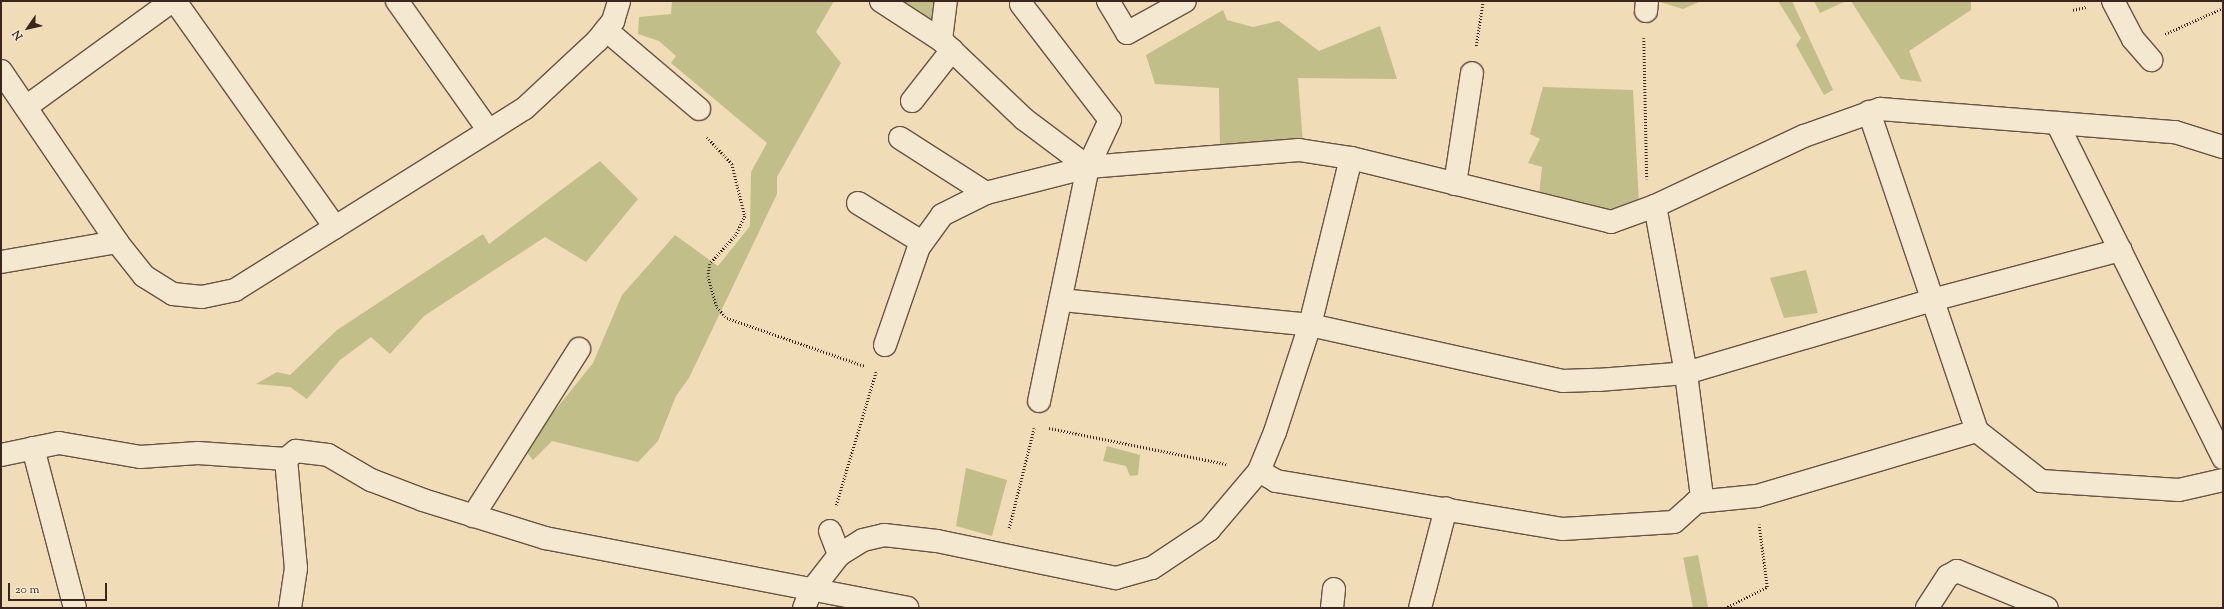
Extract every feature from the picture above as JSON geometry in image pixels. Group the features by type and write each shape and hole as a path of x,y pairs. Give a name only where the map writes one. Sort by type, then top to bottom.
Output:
{"street":[{"path":"26,107 174,1 335,227"},
{"path":"397,1 489,131"},
{"path":"1,71 117,242 144,276 173,294 202,297 235,290 524,109 606,30 613,21 618,1"},
{"path":"881,1 946,45 1024,119 1088,167"},
{"path":"912,101 946,45 946,1"},
{"path":"1108,1 1127,33 1185,1"},
{"path":"2113,1 2145,52"},
{"path":"1021,4 1110,120 1088,167 1039,401"},
{"path":"606,30 699,109"},
{"path":"1455,184 1472,73"},
{"path":"885,345 922,242 942,215 986,193 1088,167 1299,150 1351,158 1611,222 1655,206 1804,136 1880,109 2175,132 2223,147"},
{"path":"1869,112 1977,431 2041,481 2179,490 2223,480"},
{"path":"2057,123 2223,458"},
{"path":"900,138 986,193"},
{"path":"807,599 839,555 863,540 884,535 937,541 1116,578 1152,568 1209,530 1259,471 1310,325 1351,158"},
{"path":"858,203 922,242"},
{"path":"1259,471 1276,481 1446,508 1563,529 1674,522 1702,497 1686,373 1655,206"},
{"path":"1,262 117,242"},
{"path":"1061,300 1310,325 1563,381 1686,373 1932,300 2120,250"},
{"path":"473,516 579,349"},
{"path":"1696,502 1746,498 1977,431"},
{"path":"1,454 60,443 140,457 198,453 286,459 296,451 328,455 371,480 473,516 545,538 807,599 907,608"},
{"path":"33,448 76,608"},
{"path":"286,459 296,568 290,608"},
{"path":"1420,608 1446,508"},
{"path":"830,530 839,555"},
{"path":"1927,608 1948,576 1957,571 2047,608"}],"path":[{"path":"1478,30 1483,1"},
{"path":"1647,6 1646,163 1647,183 1655,206"},
{"path":"2145,52 2223,8"},
{"path":"707,137 732,164 745,216 736,235 710,264 708,276 717,307 727,318 877,370"},
{"path":"842,477 874,380"},
{"path":"1003,555 1035,425 1259,471"},
{"path":"1725,608 1767,587 1756,512 1750,510 1746,498"}],"shaded area":[{"path":"672,1 834,1 816,32 841,63 777,177 777,194 689,378 676,396 658,441 638,462 552,441 533,460 524,449 593,363 622,295 675,235 718,266 750,226 751,172 767,143 671,63 676,56 659,41 638,34 639,17 671,14"},
{"path":"893,1 934,1 933,30"},
{"path":"1657,1 1701,1 1683,9"},
{"path":"1778,1 1792,1 1833,90 1824,95 1796,45 1801,38"},
{"path":"1814,1 1846,1 1820,13"},
{"path":"1851,1 1971,1 1971,10 1909,51 1922,82 1901,79"},
{"path":"1223,10 1227,20 1253,27 1279,21 1319,51 1380,26 1397,79 1298,78 1303,144 1220,146 1219,88 1155,84 1146,55"},
{"path":"1543,87 1633,90 1639,203 1608,215 1539,195 1542,167 1528,163 1540,139 1530,134"},
{"path":"600,161 638,199 586,262 545,237 424,316 390,354 371,337 340,360 307,399 290,387 256,384 277,372 290,375 337,330 483,234 489,244"},
{"path":"1806,270 1818,313 1784,318 1770,278"},
{"path":"1107,446 1140,455 1138,475 1130,476 1126,466 1103,461"},
{"path":"966,468 1007,480 992,536 956,526"},
{"path":"1698,555 1708,607 1693,608 1683,558"}]}
